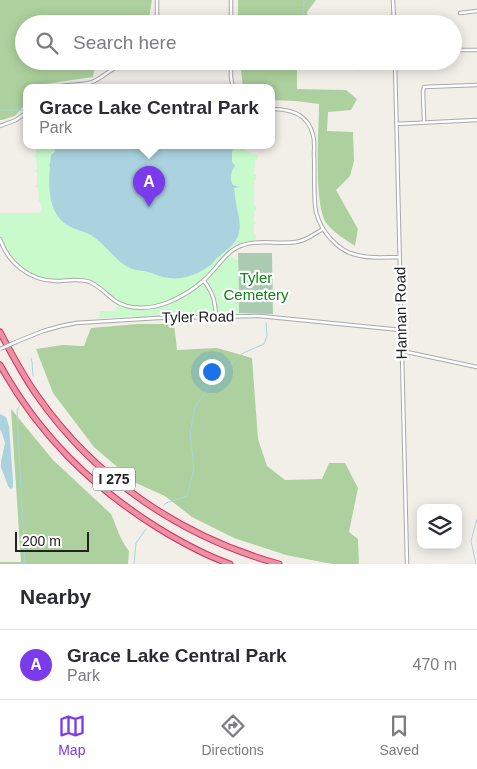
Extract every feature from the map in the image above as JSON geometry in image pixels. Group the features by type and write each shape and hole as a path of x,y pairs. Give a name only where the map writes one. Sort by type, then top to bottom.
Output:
{"highway":[{"name":"I 275","path":"0,332 21,371 42,403 82,449 118,482 146,503 192,531 228,547 279,564"},
{"name":"I 275","path":"0,365 19,396 45,431 70,460 101,488 174,538 199,552 230,564"}],"street":[{"path":"157,0 157,15"},
{"path":"231,0 231,15"},
{"path":"393,0 394,15"},
{"path":"460,13 477,11"},
{"path":"462,50 477,50"},
{"path":"84,84 98,80 113,70"},
{"path":"231,70 232,84"},
{"name":"Hannan Road","path":"395,70 407,564"},
{"path":"424,122 424,88 477,85"},
{"path":"275,109 286,110 297,114 307,122 312,132 316,208 323,229 336,245 352,254 369,258 399,257"},
{"path":"0,126 18,119 23,115"},
{"path":"396,124 477,120"},
{"path":"0,238 9,258 19,268 32,276 42,280 79,280 89,282 117,302 128,306 144,308 165,304 204,281 229,253 239,246 252,243 295,242 306,239 323,229"},
{"path":"204,281 213,296 216,306 216,317"},
{"name":"Tyler Road","path":"0,349 43,331 76,322 117,320 254,316 401,330"},
{"path":"402,351 477,367"}],"green space":[{"path":"0,0 152,0 150,15 15,15 15,70 94,70 93,77 45,84 23,84 23,107 15,116 0,120"},
{"path":"238,0 316,0 307,12 308,15 238,15"},
{"path":"241,70 297,70 297,89 346,90 357,99 351,110 328,112 327,131 353,132 354,161 350,176 336,190 358,229 355,246 330,227 323,215 318,185 319,104 275,100 275,84 243,84"},
{"path":"36,149 245,149 249,153 258,155 257,160 255,160 254,174 256,175 256,180 254,181 254,191 256,192 254,193 254,205 256,206 256,211 254,211 254,222 256,223 254,224 255,241 241,243 233,247 206,276 190,289 172,300 159,304 138,306 124,303 87,279 52,279 34,275 19,266 7,253 0,236 0,213 40,213 42,209 38,201 38,188 35,186 37,185 37,172 34,171 37,170 36,158 34,157"},
{"name":"Tyler Cemetery","path":"238,253 272,253 273,314 239,313"},
{"path":"229,256 238,260 239,313 219,313 215,294 207,282"},
{"path":"202,284 205,285 213,299 214,307 212,314 133,317 129,315 128,317 98,318 99,311 116,311 117,304 140,309 162,306"},
{"path":"138,324 174,324 177,350 217,348 252,358 258,439 267,466 285,480 322,479 329,463 345,463 358,488 349,532 358,539 359,564 332,564 286,555 234,538 192,517 165,496 136,483 94,447 53,393 36,349 63,345 84,346 91,328"},
{"path":"11,409 53,460 111,514 121,538 129,551 128,564 0,564 0,562 21,562"}],"water":[{"path":"54,149 233,149 232,162 235,166 231,180 233,185 240,187 234,188 240,224 236,240 232,246 210,265 199,273 187,277 161,277 146,271 134,270 120,261 92,236 71,227 58,216 51,201 49,183 49,165 51,155 55,152"},
{"path":"0,414 6,417 9,426 13,481 11,489 1,467 5,443 0,429"}],"waterway":[{"path":"303,15 304,0"},
{"path":"0,110 23,110"},
{"path":"164,505 187,496 194,469 190,433 195,407 212,382 225,369 243,353 264,344 267,336 266,323"},
{"path":"31,358 33,376"},
{"path":"19,407 17,411 25,564"},
{"path":"476,564 471,541 477,519"},
{"path":"134,564 136,543 146,529"}],"place":[{"name":"Grace Lake Central Park","path":"149,207"}]}
